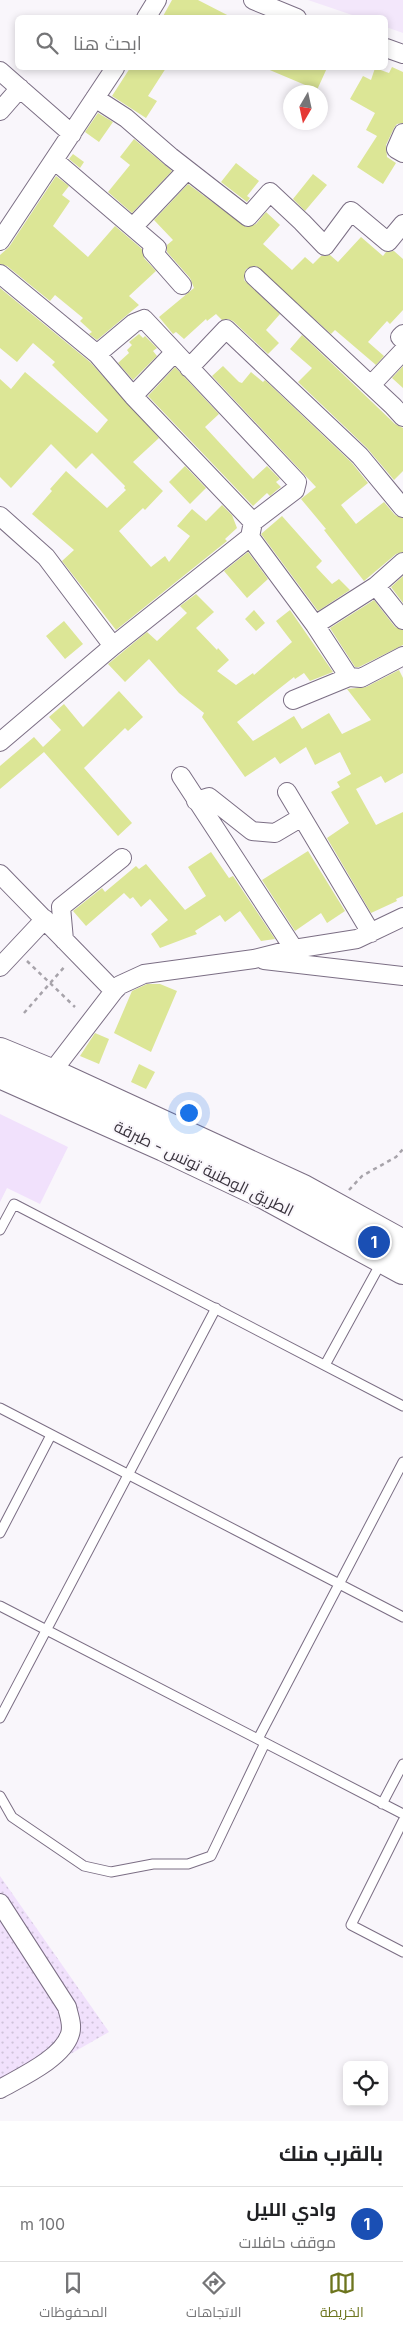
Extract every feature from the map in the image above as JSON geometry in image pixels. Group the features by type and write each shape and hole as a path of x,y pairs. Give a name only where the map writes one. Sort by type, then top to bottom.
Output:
{"main road":[{"name":"الطريق الوطنية تونس - طبرقة","path":"0,1052 51,1073 296,1186 333,1206 393,1251"},
{"name":"الطريق الوطنية تونس - طبرقة","path":"0,1074 164,1147 265,1195 393,1251"}],"street":[{"path":"148,15 158,0"},
{"path":"253,0 290,15"},
{"path":"388,49 403,54"},
{"path":"0,241 113,70"},
{"path":"0,71 72,134"},
{"path":"0,111 20,88"},
{"path":"95,98 126,118 187,170 248,217 270,192 325,246 351,211 388,242 403,224"},
{"path":"403,133 396,149 403,153"},
{"path":"54,160 157,248 152,251 182,285"},
{"path":"132,227 187,170"},
{"path":"0,274 97,354 252,530 349,677"},
{"path":"254,276 403,417"},
{"path":"0,742 252,530 295,490 297,482 144,319 134,323 97,354"},
{"path":"189,368 226,329 360,456 403,508"},
{"path":"403,334 400,337 403,340"},
{"path":"371,385 403,351"},
{"path":"132,396 174,353"},
{"path":"0,516 46,557 113,646"},
{"path":"315,624 376,586 403,562"},
{"path":"376,586 403,620"},
{"path":"293,700 349,677 361,678 403,656"},
{"path":"182,776 196,801 294,949"},
{"path":"287,792 371,933"},
{"path":"196,801 209,797 252,831 275,833 302,817"},
{"path":"64,940 61,906 122,858"},
{"path":"0,874 114,991"},
{"path":"51,1073 114,991 120,985 144,974 254,959 294,949 356,939 403,916"},
{"path":"0,967 45,919"},
{"path":"254,959 403,976"},
{"path":"0,1903 67,2007 71,2021 71,2033 66,2044 56,2054 0,2089"}],"lane":[{"path":"0,1230 14,1204 403,1406"},
{"path":"325,1365 393,1251"},
{"path":"0,1718 216,1308"},
{"path":"0,1408 403,1617"},
{"path":"0,1533 4,1515 52,1435"},
{"path":"0,1796 12,1817 84,1866 111,1872 153,1864 188,1864 211,1856 262,1741 339,1584 403,1462"},
{"path":"0,1606 403,1814"},
{"path":"382,1804 403,1764"},
{"path":"403,1821 351,1925 403,1952"}],"path":[{"path":"24,1013 76,953"},
{"path":"22,956 74,1008"},
{"path":"333,1206 362,1176 396,1157 403,1149"}],"shaded area":[{"path":"308,0 403,0 403,33 388,28 388,15 352,15"},
{"path":"0,1114 68,1147 40,1204 7,1188 0,1202"},
{"path":"0,1876 109,2032 0,2094"}],"building":[{"path":"172,0 198,0 227,15 164,15"},
{"path":"392,67 403,72 403,123 397,124 386,145 387,157 396,163 383,184 357,167 377,136 366,130 375,113 350,99 363,76 371,80 374,70 389,73"},
{"path":"129,70 165,70 148,96 157,101 146,118 112,96"},
{"path":"270,70 326,70 319,85 305,85"},
{"path":"98,113 113,122 99,142 85,132"},
{"path":"134,139 172,171 132,213 108,192 130,165 120,157"},
{"path":"73,154 84,162 80,168 69,159"},
{"path":"236,163 259,181 247,196 250,198 247,202 221,182"},
{"path":"313,174 327,185 305,211 293,199"},
{"path":"56,176 69,186 62,195 70,201 53,226 88,257 115,226 142,249 144,258 156,271 129,296 139,305 97,340 89,334 92,332 80,321 83,318 55,295 50,301 7,266 0,264 0,255 9,247"},
{"path":"188,184 246,227 256,224 266,212 280,225 263,244 292,270 305,257 313,264 321,256 330,255 338,262 361,237 383,256 386,252 394,251 403,259 403,310 390,324 387,321 368,342 384,356 376,365 335,330 331,334 256,266 246,269 244,280 280,314 266,330 279,343 268,354 233,321 228,319 222,320 216,314 207,321 206,319 184,339 176,332 173,334 159,317 194,288 190,278 167,252 167,245 173,240 154,220"},
{"path":"0,288 90,362 159,438 133,462 163,491 145,510 143,508 119,531 151,567 165,556 169,562 190,536 177,526 192,509 206,521 222,505 232,515 237,528 225,539 227,541 116,630 62,561 74,550 32,514 66,471 107,508 126,490 125,486 92,453 76,469 51,444 11,488 0,477 0,379 11,389 25,372 97,433 108,420 52,365 55,362 33,343 17,362 0,348"},
{"path":"139,334 143,338 145,336 157,348 153,351 157,356 133,380 118,363 129,353 127,350 132,345 129,342"},
{"path":"302,335 395,424 403,428 403,471 394,480 367,448 298,382 312,368 290,349"},
{"path":"223,366 242,383 251,372 263,382 265,380 352,463 368,483 341,505 356,524 384,502 395,515 403,518 403,552 396,554 364,581 324,530 326,529 301,499 316,487 212,376"},
{"path":"403,366 403,388 392,378"},
{"path":"175,367 219,414 205,427 253,479 267,466 280,479 276,482 281,487 270,496 267,493 253,506 148,396"},
{"path":"185,466 206,488 190,504 169,482"},
{"path":"282,516 322,561 316,567 332,584 339,579 350,590 318,611 261,534"},
{"path":"248,552 268,579 247,598 224,571"},
{"path":"403,576 403,603 391,587"},
{"path":"196,594 214,612 196,628 229,660 217,671 236,685 253,673 254,675 292,642 276,621 290,610 333,672 310,681 304,673 295,679 294,677 237,722 253,741 294,716 302,729 329,713 342,734 371,720 347,689 366,687 399,670 403,678 403,773 385,783 381,776 356,789 376,825 403,812 403,896 396,899 397,901 371,913 327,838 349,823 331,792 340,787 337,782 351,774 340,752 315,765 306,747 280,764 275,757 245,777 202,717 204,713 179,693 149,659 125,682 108,664 147,632 157,641 187,613 180,606"},
{"path":"374,600 395,627 403,630 403,645 359,667 355,667 330,628"},
{"path":"254,610 265,623 256,631 245,619"},
{"path":"64,621 83,644 65,659 46,636"},
{"path":"119,691 143,717 128,731 125,728 84,768 132,823 118,836 44,752 0,789 0,766 34,737 43,747 61,730 49,717 64,704 83,727"},
{"path":"308,851 345,911 327,923 321,913 295,931 262,880"},
{"path":"211,852 229,878 233,876 275,939 261,941 240,911 225,922 220,915 195,931 197,934 160,948 151,934 168,920 150,899 141,907 133,897 130,899 124,893 86,926 73,911 102,888 105,892 136,866 139,869 146,864 185,910 206,896 188,867"},
{"path":"147,984 160,984 177,991 151,1052 114,1033 132,991"},
{"path":"95,1033 109,1039 99,1064 80,1056"},
{"path":"139,1064 155,1072 146,1089 131,1082"}],"place":[{"name":"وادي الليل","path":"374,1242"}]}
